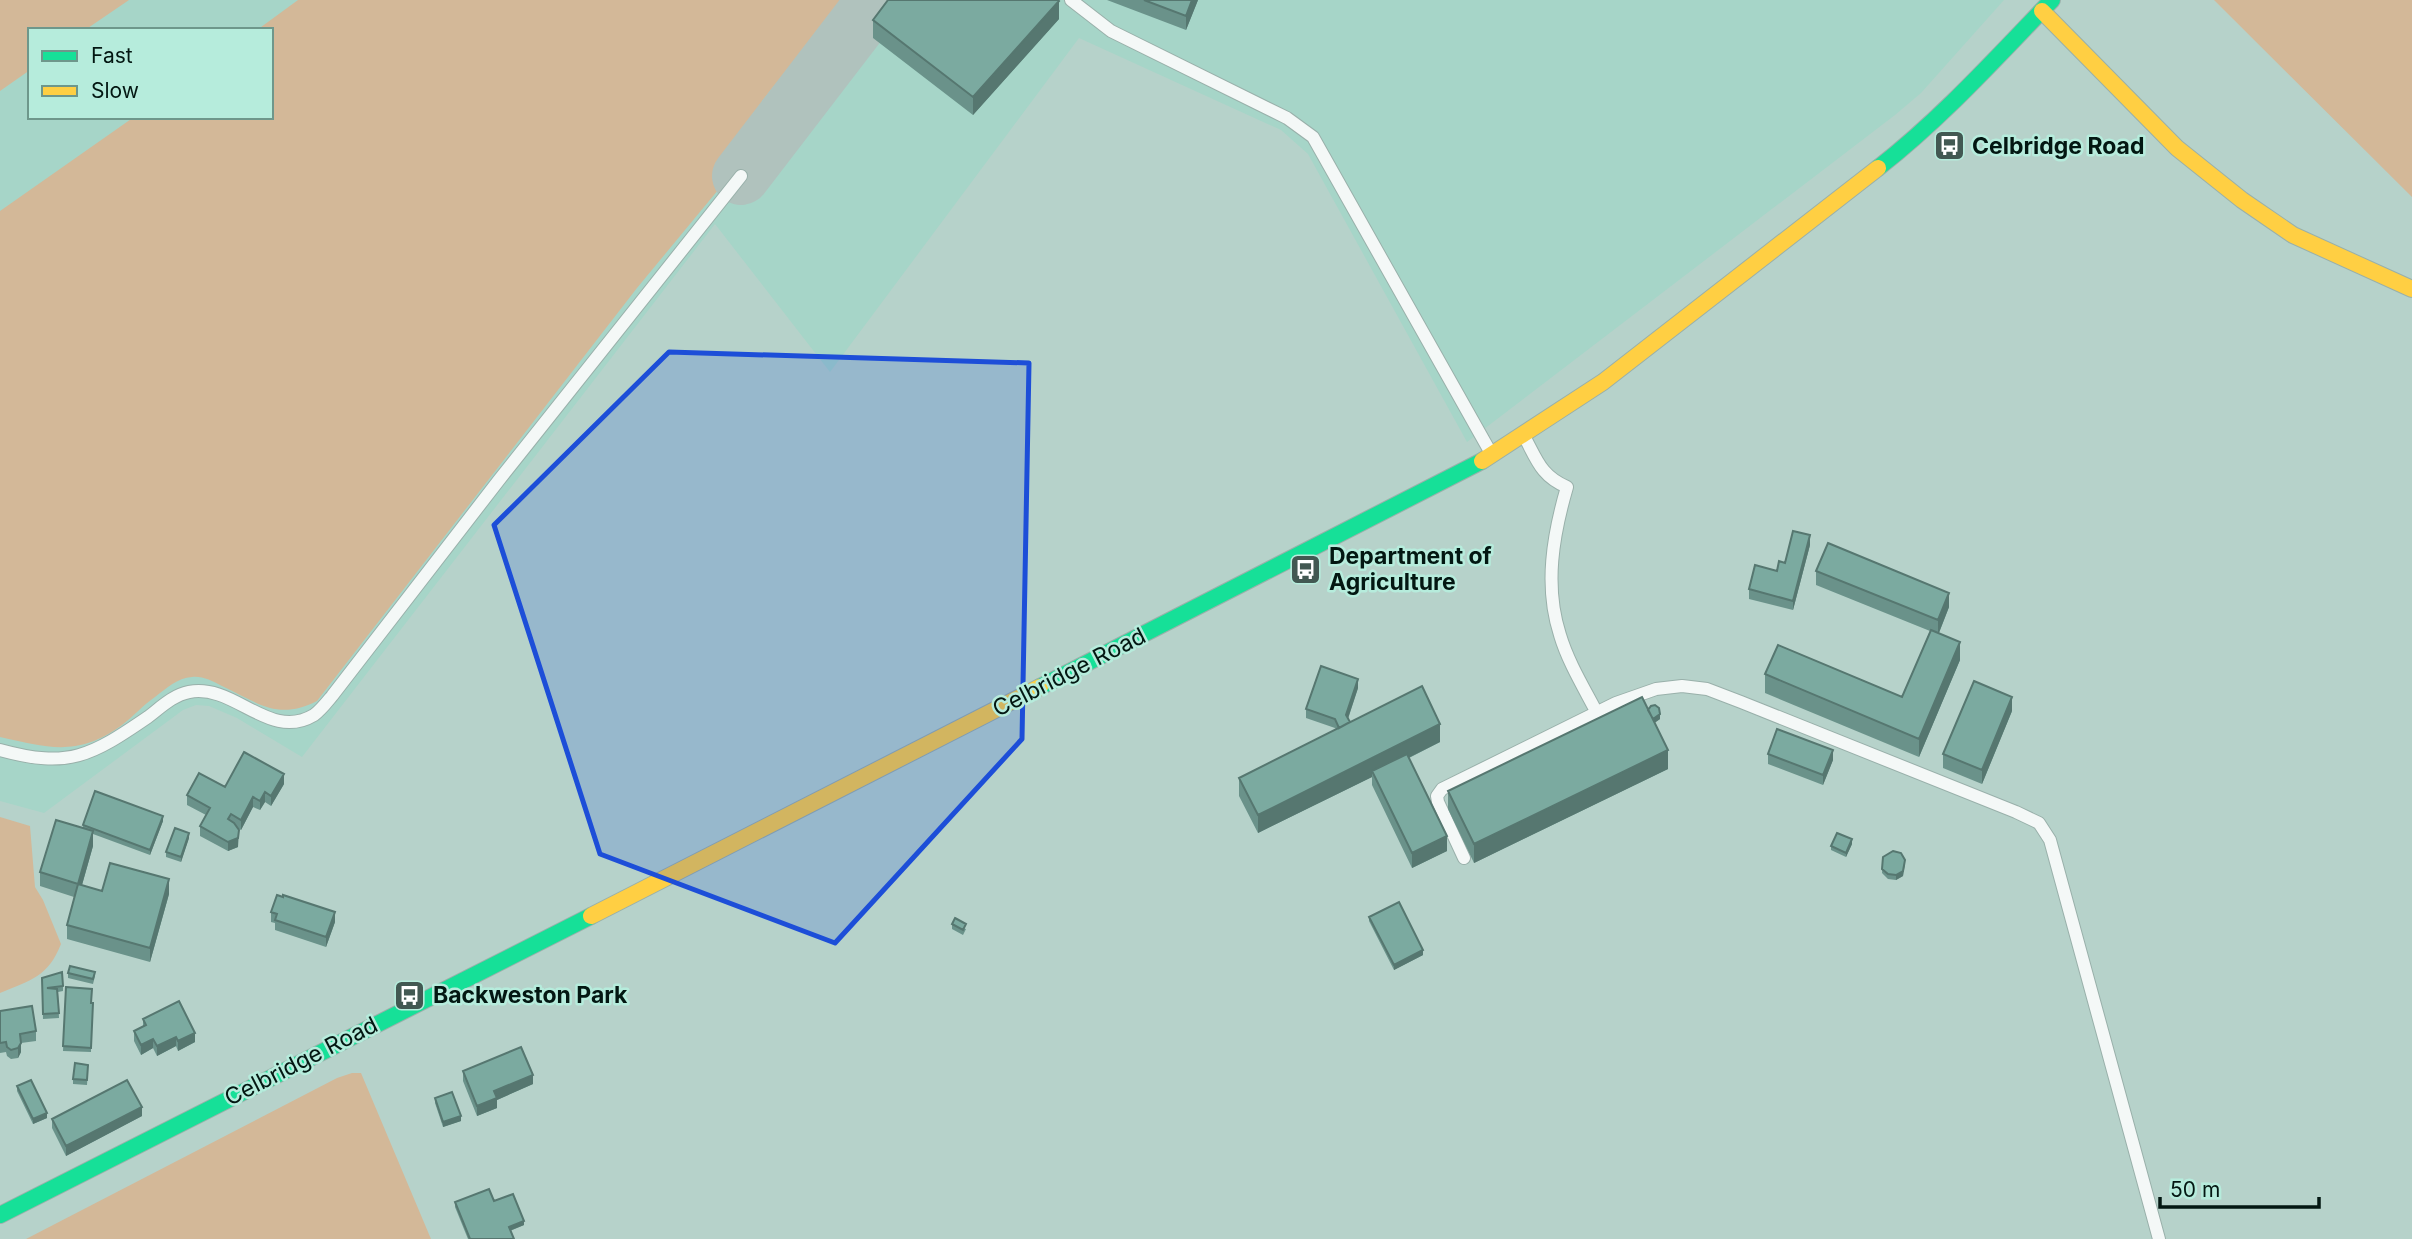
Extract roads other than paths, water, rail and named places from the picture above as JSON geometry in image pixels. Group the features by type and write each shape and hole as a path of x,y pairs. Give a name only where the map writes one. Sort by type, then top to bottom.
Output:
{"main road":[{"name":"Celbridge Road","path":"0,1215 1492,456 1603,382 1914,140 2047,5"},
{"path":"2047,5 2177,148 2242,200 2293,235 2412,289"}],"lane":[{"path":"1071,0 1111,32 1287,117 1313,137 1492,456"},
{"path":"0,750 49,760 78,757 107,743 175,697 188,692 206,691 233,700 281,723 298,722 315,714 332,696 499,480 741,176"},
{"path":"1524,436 1544,474 1567,487 1556,525 1552,565 1555,618 1566,653 1597,713"},
{"path":"1464,858 1437,802 1441,789 1597,713 1656,689 1682,686 1707,689 2017,811 2039,823 2050,840 2160,1239"}],"place":[{"name":"Celbridge Road","path":"1949,146"},
{"name":"Department of Agriculture","path":"1306,569"},
{"name":"Backweston Park","path":"410,995"}]}
